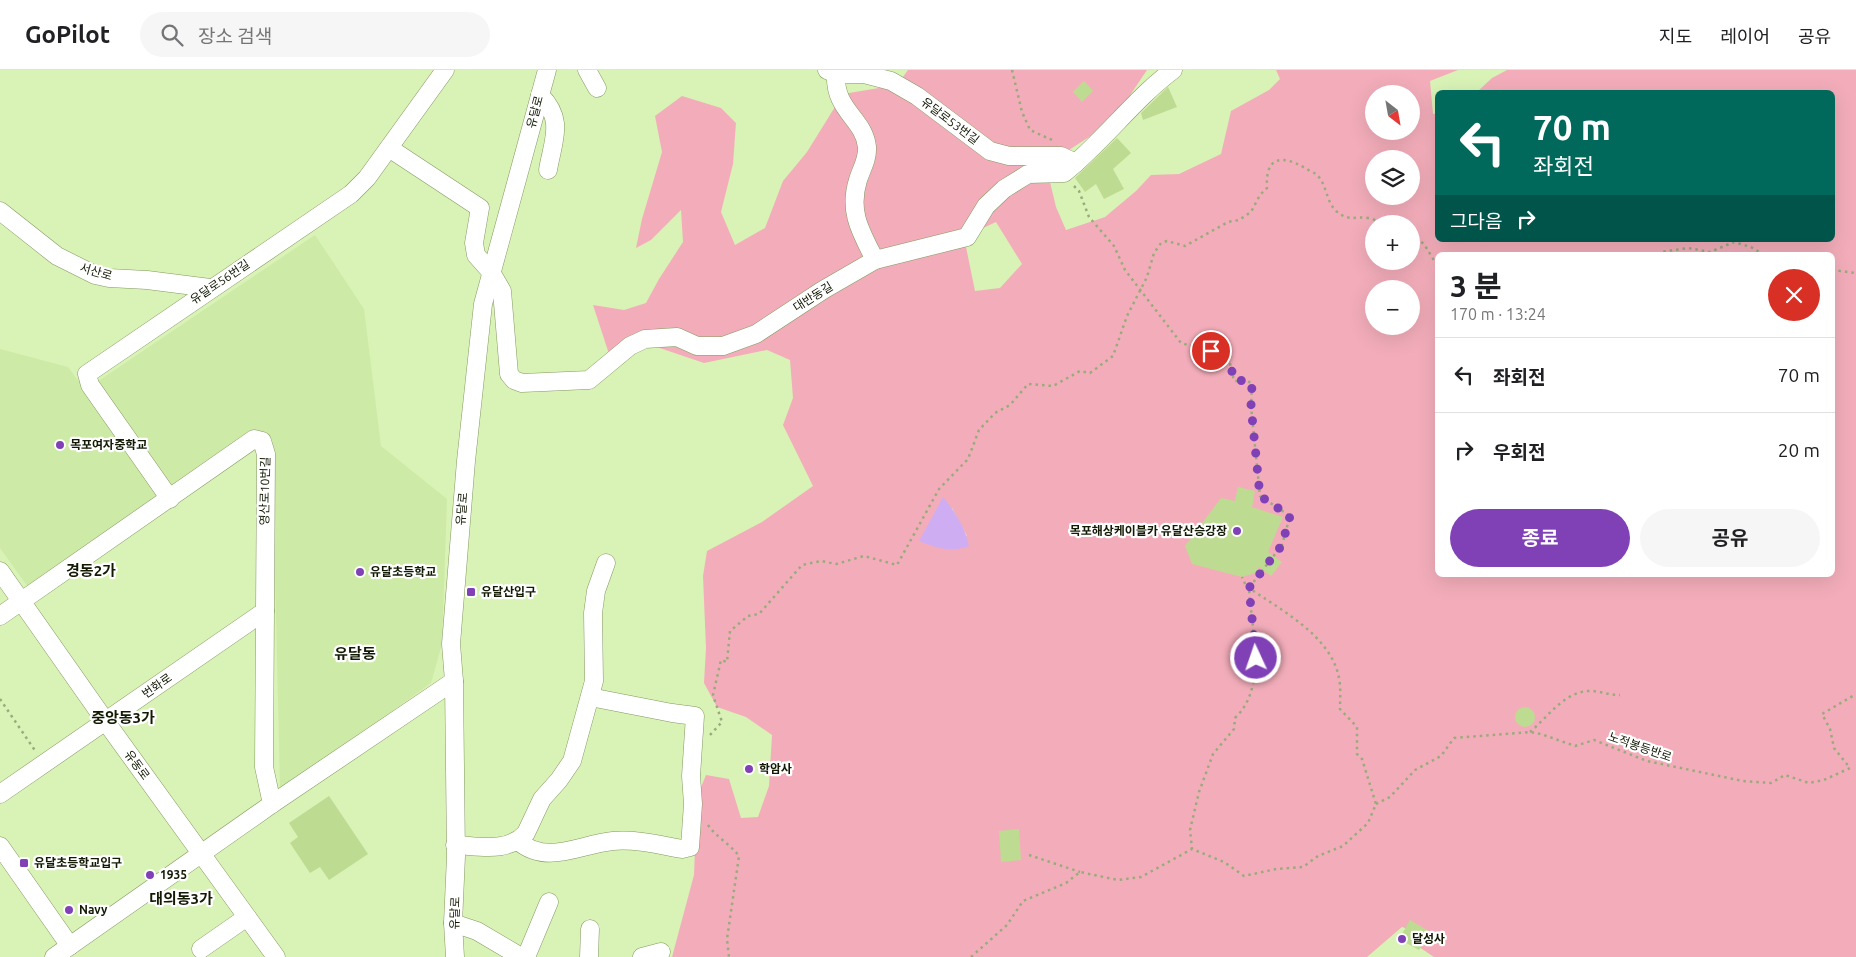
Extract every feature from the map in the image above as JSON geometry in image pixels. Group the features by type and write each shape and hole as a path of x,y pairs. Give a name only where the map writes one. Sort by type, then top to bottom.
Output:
{"street":[{"name":"유달로56번길","path":"170,499 90,385 87,374 210,288 351,194 367,178 445,70"},
{"name":"유달로","path":"455,957 453,923 455,845 454,682 451,644 483,304 547,70"},
{"path":"587,70 597,88"},
{"path":"1069,169 1142,97 1173,70"},
{"path":"832,72 841,104 860,129 867,147 865,162 853,202 856,221 875,260"},
{"name":"유달로53번길","path":"832,72 864,74 891,81 917,96 990,151 1009,156 1061,156 1069,169"},
{"path":"540,96 549,105 556,121 548,170"},
{"path":"389,148 480,208 474,243 476,255 491,272"},
{"name":"대반동길","path":"491,272 502,291 509,374 514,380 522,383 563,383 589,380 630,346 645,339 677,337 697,346 724,346 756,334 823,290 875,260 967,237 986,206 1004,189 1028,174 1069,169"},
{"name":"서산로","path":"0,211 57,256 95,274 109,278 148,280 210,288"},
{"name":"영산로10번길","path":"0,616 254,439 264,443 266,454 264,768 272,804"},
{"path":"455,845 498,847 518,841 526,833 546,792 559,780 572,760 590,697 594,675 592,613 596,591 606,563"},
{"name":"유동로","path":"0,571 106,722 276,957"},
{"name":"번화로","path":"0,794 265,611"},
{"path":"54,957 203,855 272,804 454,682"},
{"path":"518,841 527,849 544,852 560,852 612,841 682,849 690,848 693,804 691,776 695,716 672,714 590,697"},
{"path":"0,846 70,946"},
{"path":"526,957 549,902"},
{"path":"201,949 247,916"},
{"path":"453,923 477,931 521,957"},
{"path":"589,957 590,929"},
{"path":"642,957 661,952"}],"path":[{"path":"1012,70 1022,112 1030,130 1056,142"},
{"path":"695,730 708,736 722,722 713,695 721,660 727,662 730,631 748,616 759,614 802,565 821,561 836,564 864,556 896,565 939,489 968,459 979,430 995,414 1010,405 1028,384 1053,386 1080,371 1090,373 1113,356 1140,288 1147,276 1154,253 1161,243 1167,241 1185,246 1228,222 1239,220 1251,212 1260,195 1267,188 1266,175 1274,162 1290,160 1319,176 1327,200 1336,211 1351,220 1365,218"},
{"path":"1029,855 1080,872 1118,880 1141,877 1192,849 1190,830 1199,792 1214,754 1234,729 1235,718 1244,710 1254,675 1255,649 1249,588 1282,545 1290,516 1260,496 1251,406 1252,384 1248,381 1234,380 1229,359 1224,355 1181,344 1125,270 1114,246 1089,217 1069,169"},
{"path":"1420,241 1435,262"},
{"path":"1661,252 1688,248 1710,252 1734,242 1751,247 1759,252"},
{"path":"1835,270 1856,273"},
{"path":"1242,577 1249,588 1304,627 1330,655 1340,679 1340,709 1357,727 1357,754 1362,759 1376,804"},
{"path":"1530,732 1558,704 1574,695 1592,691 1606,695 1620,695"},
{"name":"노적봉등반로","path":"1192,849 1224,862 1244,876 1276,869 1303,867 1318,856 1343,846 1357,836 1368,823 1376,804 1390,796 1415,770 1441,756 1454,738 1530,732 1575,746 1594,740 1646,761 1743,781 1771,782 1785,775 1808,783 1824,780 1850,768 1834,748 1830,729 1822,714 1856,694"},
{"path":"0,699 44,764"},
{"path":"693,804 712,832 731,845 739,856 727,939 730,957"},
{"path":"971,957 1007,924 1023,901 1066,883 1080,872"}],"shaded area":[{"path":"908,70 1147,70 1112,122 1046,165 1056,207 1066,230 1105,217 1136,191 1151,175 1179,174 1221,154 1231,111 1269,90 1280,79 1276,70 1458,70 1430,81 1433,114 1435,114 1435,242 1835,242 1835,90 1479,90 1492,78 1507,70 1856,70 1856,957 1434,957 1419,947 1415,932 1402,927 1367,957 672,957 694,875 697,797 706,775 729,779 741,818 758,817 769,786 772,735 746,717 717,707 704,683 706,648 703,576 707,551 762,522 813,486 783,425 793,398 790,360 767,350 704,363 645,343 610,357 593,305 624,310 646,303 683,242 681,210 651,240 636,248 642,219 662,152 655,116 682,96 721,108 736,123 733,164 721,212 735,245 765,228 783,181 807,152 843,94 897,85","holes":["996,222 1022,264 1000,288 975,291 964,237","952,508 967,536 920,541"]},
{"name":"유달초등학교","path":"315,235 364,309 381,446 447,499 442,644 431,683 297,780 280,788 272,439 267,434 249,431 156,499 28,587 0,548 0,349 68,367 85,390"},
{"path":"943,497 959,520 969,546 944,549 919,541"}],"building":[{"path":"1084,81 1093,91 1082,102 1073,92"},
{"path":"1168,87 1177,107 1143,120 1141,113"},
{"path":"1117,138 1131,153 1113,169 1124,189 1104,199 1096,184 1085,192 1075,178"},
{"name":"목포해상케이블카 유달산승강장","path":"1238,487 1255,491 1252,507 1283,517 1268,552 1282,562 1271,576 1259,567 1255,573 1242,577 1192,564 1185,546 1221,498 1235,501"},
{"path":"1525,707 1532,710 1535,717 1532,724 1525,727 1518,724 1515,717 1518,710"},
{"path":"329,796 368,854 329,880 320,867 310,873 290,843 298,837 289,823"},
{"path":"1019,829 1021,860 1001,862 999,831"},
{"path":"1410,920 1430,932 1419,950 1399,939"}],"place":[{"name":"목포여자중학교","path":"60,445"},
{"name":"목포해상케이블카 유달산승강장","path":"1237,531"},
{"name":"유달초등학교","path":"360,572"},
{"name":"유달산입구","path":"471,592"},
{"name":"학암사","path":"749,769"},
{"name":"유달초등학교입구","path":"24,863"},
{"name":"1935","path":"150,875"},
{"name":"Navy","path":"69,910"},
{"name":"달성사","path":"1402,939"}],"district":[{"name":"경동2가","path":"91,571"},
{"name":"유달동","path":"355,654"},
{"name":"중앙동3가","path":"123,718"},
{"name":"대의동3가","path":"181,899"}],"route":[{"path":"1211,351 1224,355 1229,359 1234,380 1248,381 1252,384 1251,406 1260,496 1290,516 1282,545 1249,588 1256,658"}]}
